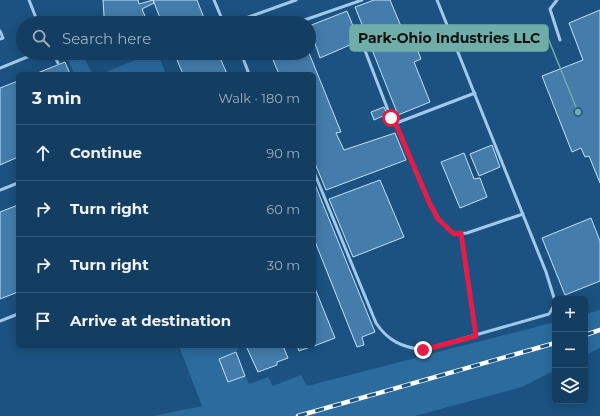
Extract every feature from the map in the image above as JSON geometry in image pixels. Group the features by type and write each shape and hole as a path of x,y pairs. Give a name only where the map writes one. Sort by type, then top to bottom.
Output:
{"lane":[{"path":"29,0 35,16"},
{"path":"214,0 221,16"},
{"path":"251,16 296,0"},
{"path":"316,16 362,0"},
{"path":"437,0 546,272 553,296"},
{"path":"557,0 550,9 560,40"},
{"path":"0,31 3,38 0,39"},
{"path":"364,48 391,118 395,122 429,202 438,219 454,234 467,233 523,214"},
{"path":"0,68 20,60"},
{"path":"244,60 248,72"},
{"path":"395,122 399,122 475,93"},
{"path":"316,177 376,323 386,337 406,347 423,350 549,314 552,308"},
{"path":"0,190 16,184"},
{"path":"461,233 476,336"},
{"path":"0,321 16,315"}],"shaded area":[{"path":"69,60 85,60 91,72 73,72"},
{"path":"135,60 160,60 165,72 106,72"},
{"path":"600,310 600,348 588,354 588,332 588,313"},
{"path":"552,323 552,372 522,387 415,416 153,416 202,406 180,348 239,348 236,352 249,384 268,377 273,386 301,375 307,386"}],"building":[{"path":"103,0 138,0 139,4 153,0 154,3 142,9 145,16 104,16"},
{"path":"153,0 197,0 203,16 159,16"},
{"path":"374,0 390,0 408,43 414,41 421,59 414,62 430,102 398,115 355,7"},
{"path":"600,10 600,183 589,156 585,157 581,148 572,152 542,76 583,60 569,23"},
{"path":"347,11 359,41 320,58 316,46 316,23"},
{"path":"177,60 221,60 226,72 182,72"},
{"path":"273,60 312,60 341,132 336,133 344,150 395,133 406,160 326,190 316,166 316,72 278,72"},
{"path":"65,62 69,72 40,72"},
{"path":"16,82 16,158 0,165 0,88"},
{"path":"384,107 387,114 374,120 371,112"},
{"path":"492,145 500,167 479,176 470,154"},
{"path":"464,153 474,179 480,178 487,197 460,208 441,162"},
{"path":"380,180 404,237 353,257 329,199"},
{"path":"316,187 375,332 362,337 364,345 357,347 316,244"},
{"path":"16,206 16,293 0,299 0,212"},
{"path":"591,218 600,241 600,281 565,295 542,238"},
{"path":"316,291 335,338 316,345"},
{"path":"247,348 284,348 288,358 277,362 277,365 258,372"},
{"path":"298,348 307,348 299,351"},
{"path":"236,352 245,376 228,382 219,359"}],"railway":[{"path":"588,334 600,330"},
{"path":"298,416 552,344"}],"place":[{"name":"Park-Ohio Industries LLC","path":"578,112"}],"route":[{"path":"391,118 395,122 429,202 438,219 454,234 461,233 476,336 423,350"}]}
